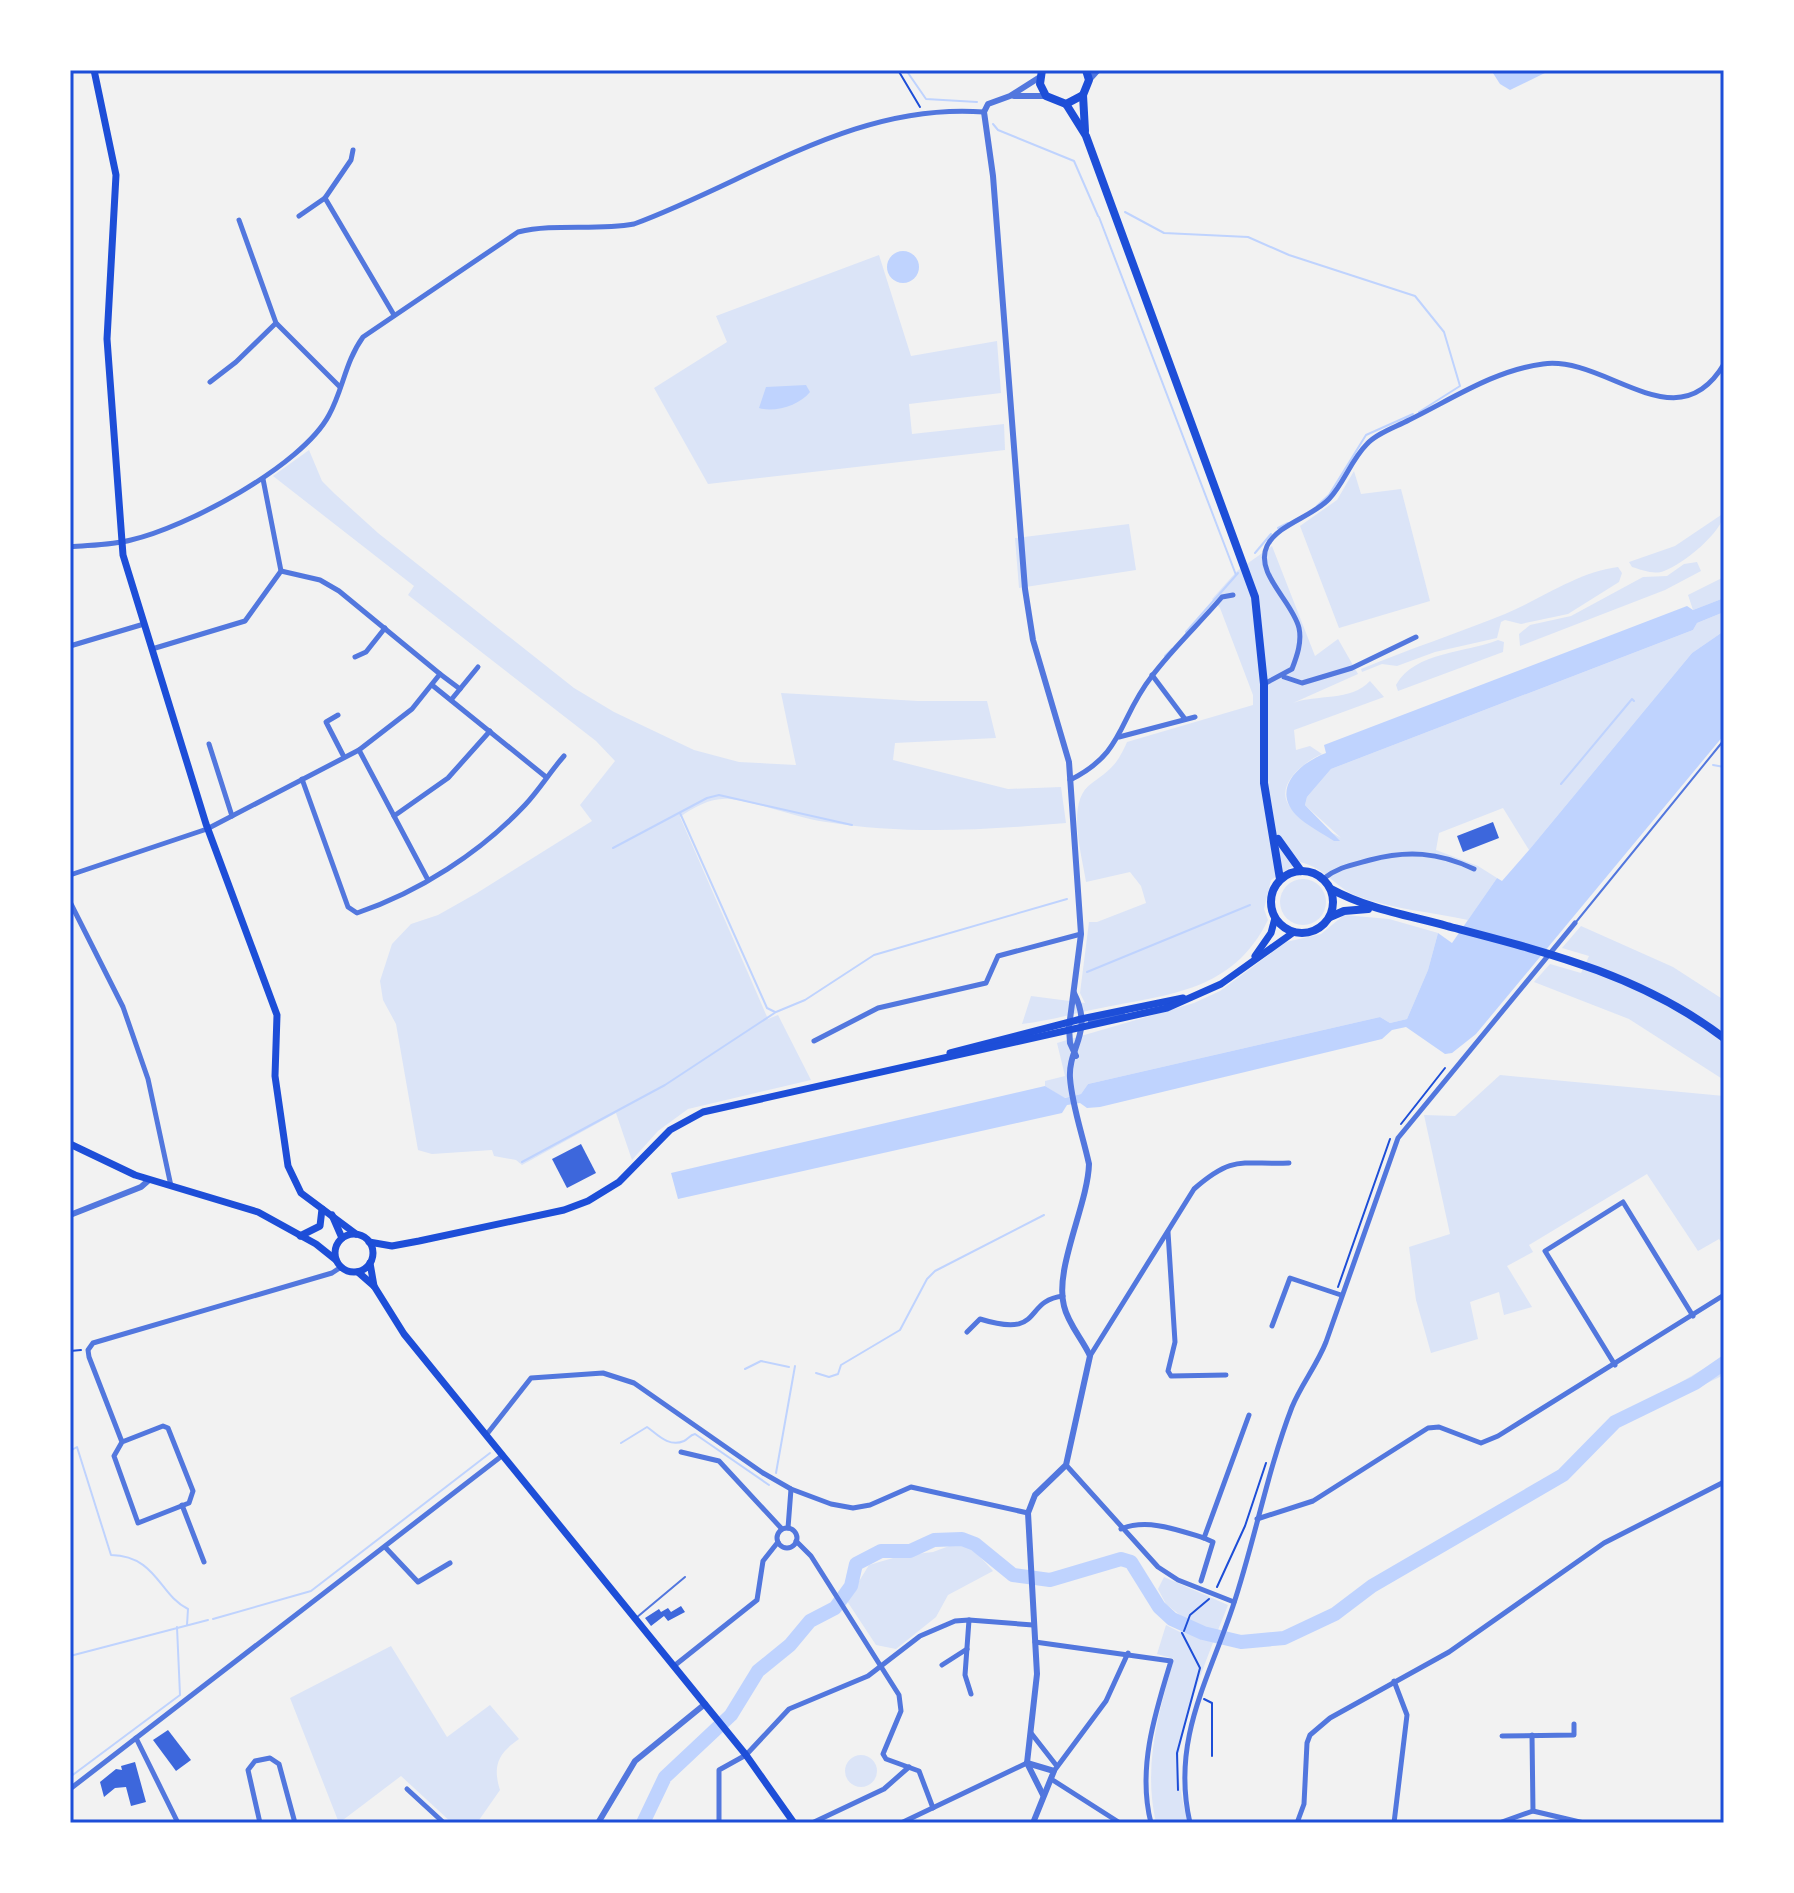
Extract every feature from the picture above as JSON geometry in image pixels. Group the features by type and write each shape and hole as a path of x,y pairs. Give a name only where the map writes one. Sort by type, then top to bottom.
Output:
{"main road":[{"path":"94,70 116,175 107,339 121,542 207,829 277,1015 275,1076 288,1166 301,1193 369,1242 392,1246"},
{"path":"1086,70 1089,80 1083,95 1086,136"},
{"path":"1041,73 1046,96 1066,104 1086,136 1246,570 1259,624 1264,684 1264,783 1276,836 1280,879 1272,894 1275,918 1267,942 1252,961"},
{"path":"1066,104 1083,95"},
{"path":"1276,836 1301,871 1323,879 1331,889 1373,908 1586,964 1649,990 1724,1038"},
{"path":"1280,879 1301,871"},
{"path":"1330,917 1333,908 1331,889"},
{"path":"358,1272 392,1246 564,1210 588,1201 619,1182 670,1130 703,1112 1075,1025 1167,1008 1201,994 1294,932 1311,932 1330,917 1344,911 1373,908"},
{"path":"1275,918 1294,932"},
{"path":"931,1060 1044,1037 1141,1005 1201,994"},
{"path":"70,1144 135,1175 258,1212 316,1244 338,1264 358,1272 374,1286 404,1334 723,1726 794,1823"},
{"path":"300,1236 320,1226 322,1209"},
{"path":"331,1214 339,1242 338,1264"},
{"path":"316,1244 339,1242 356,1234"},
{"path":"369,1242 374,1286"}],"street":[{"path":"1089,80 1098,70"},
{"path":"1041,73 1010,96 988,104 984,112 1025,589 1033,640 1066,751 1070,780 1081,934 1074,993 1076,1056 1070,1076 1089,1164 1089,1178 1071,1242 1063,1296 1068,1315 1090,1356"},
{"path":"1010,96 1046,96"},
{"path":"70,547 146,536 266,477 322,426 350,357 363,337 518,232 537,227 611,228 634,224 844,131 923,112 984,112"},
{"path":"299,216 325,198 351,160 353,150"},
{"path":"325,198 394,315"},
{"path":"239,220 276,323 340,387"},
{"path":"210,382 236,362 276,323"},
{"path":"1264,684 1284,677 1292,669 1297,657 1299,629 1291,608 1265,569 1265,549 1273,538 1318,511 1332,496 1369,441 1501,374 1526,367 1562,363 1668,400 1692,394 1708,384 1724,364"},
{"path":"151,649 245,621 281,571 266,477"},
{"path":"281,571 320,580 339,591 460,689"},
{"path":"1070,780 1101,763 1152,675 1222,597 1233,595"},
{"path":"70,646 144,624"},
{"path":"355,657 366,652 385,628"},
{"path":"1284,677 1302,683 1327,676 1352,668 1416,637"},
{"path":"451,700 478,667"},
{"path":"70,875 207,829 359,750 393,727 440,674"},
{"path":"1152,675 1185,719"},
{"path":"432,685 546,777"},
{"path":"338,715 326,722 344,757"},
{"path":"1118,738 1195,717"},
{"path":"394,816 448,778 490,731"},
{"path":"209,744 232,816"},
{"path":"359,750 428,880"},
{"path":"302,779 348,907 357,913 399,895 468,856 527,804 564,756"},
{"path":"1323,879 1344,866 1391,853 1427,853 1451,858 1474,869"},
{"path":"70,902 123,1007 148,1079 171,1186"},
{"path":"1190,1823 1183,1760 1199,1697 1234,1602 1293,1404 1313,1373 1392,1150 1447,1070 1575,923"},
{"path":"814,1041 878,1008 986,983 998,956 1081,934"},
{"path":"1074,993 1081,1006 1075,1025 1076,1056"},
{"path":"1044,1796 1027,1763 1037,1674 1028,1513 1035,1495 1066,1465 1090,1356 1194,1189 1218,1168 1263,1160 1289,1163"},
{"path":"127,1192 135,1175"},
{"path":"70,1215 149,1180"},
{"path":"1615,1365 1545,1251 1623,1202 1694,1316"},
{"path":"1168,1231 1175,1342 1168,1371 1171,1376 1226,1375"},
{"path":"122,1442 88,1350 93,1343 332,1273 338,1264"},
{"path":"1272,1326 1290,1278 1341,1295"},
{"path":"1257,1519 1313,1501 1428,1428 1439,1427 1481,1443 1498,1436 1724,1295"},
{"path":"967,1332 980,1319 1010,1328 1021,1324 1055,1297 1063,1296"},
{"path":"487,1434 531,1378 614,1374 634,1383 791,1489 853,1508 870,1505 911,1487 1028,1513"},
{"path":"1204,1538 1249,1415"},
{"path":"163,1426 168,1428 193,1491 189,1503 138,1523 114,1456 122,1442 163,1426"},
{"path":"681,1452 719,1461 785,1529 795,1533 796,1541 811,1556 882,1666 902,1704 883,1754 886,1759 919,1771 933,1808"},
{"path":"70,1789 504,1455"},
{"path":"1066,1465 1158,1567 1234,1602"},
{"path":"1297,1823 1304,1804 1307,1743 1310,1735 1330,1718 1481,1632 1604,1543 1724,1482"},
{"path":"674,1666 757,1600 763,1561 785,1529 791,1489"},
{"path":"182,1505 204,1562"},
{"path":"1121,1529 1132,1524 1170,1527 1213,1542 1201,1581"},
{"path":"778,1542 789,1548 796,1541"},
{"path":"385,1547 418,1582 450,1563"},
{"path":"969,1620 965,1675 971,1694"},
{"path":"719,1823 719,1770 746,1755 789,1709 848,1687 882,1666 920,1636 955,1621 1033,1625"},
{"path":"1034,1642 1171,1661 1153,1721 1145,1782 1151,1823"},
{"path":"942,1665 967,1648"},
{"path":"1033,1823 1053,1772 1106,1701 1128,1653"},
{"path":"1394,1681 1407,1715 1394,1823"},
{"path":"598,1823 635,1761 705,1704"},
{"path":"1502,1736 1574,1735 1574,1724"},
{"path":"1031,1733 1053,1772"},
{"path":"1532,1735 1533,1811"},
{"path":"136,1738 178,1823"},
{"path":"260,1823 248,1770 255,1761 270,1758 279,1764 294,1823"},
{"path":"901,1823 1027,1763 1053,1772 1120,1823"},
{"path":"812,1823 884,1789 909,1767"},
{"path":"407,1789 444,1823"},
{"path":"1499,1823 1533,1811 1584,1823"}],"lane":[{"path":"1575,923 1724,740"},
{"path":"636,1618 685,1577"}],"path":[{"path":"898,70 923,112"},
{"path":"70,1351 88,1350"},
{"path":"1184,1631 1190,1615 1215,1590 1248,1518"},
{"path":"1199,1697 1212,1703 1212,1756"}],"shaded area":[{"path":"879,255 911,356 997,341 1001,393 909,404 912,434 1004,424 1005,450 708,484 654,388 727,342 716,316"},
{"path":"309,450 322,481 378,533 574,688 614,712 694,750 739,762 796,765 781,693 918,701 987,701 996,738 895,743 893,760 1008,789 1061,787 1066,823 975,829 886,829 814,820 730,799 697,806 680,817 768,1019 778,1015 811,1080 688,1109 658,1131 632,1160 616,1113 522,1165 516,1160 494,1156 492,1150 432,1154 418,1150 396,1024 383,1000 380,981 392,944 411,924 438,915 477,893 592,821 580,805 615,761 596,741 408,595 414,586 273,476"},
{"path":"1354,471 1361,494 1401,489 1430,601 1339,628 1300,526 1337,500"},
{"path":"1724,513 1722,521 1709,538 1672,568 1652,572 1632,567 1629,562 1675,546"},
{"path":"1129,524 1136,570 1019,588 1015,538"},
{"path":"1272,546 1315,656 1338,639 1358,674 1293,703 1353,692 1370,681 1384,697 1294,730 1296,750 1310,746 1322,754 1293,775 1285,791 1286,800 1301,816 1341,838 1305,805 1307,797 1331,769 1693,630 1697,623 1724,612 1724,631 1692,653 1529,850 1503,808 1439,833 1436,850 1478,866 1497,878 1468,920 1357,896 1316,868 1299,862 1271,880 1264,909 1268,920 1254,944 1237,962 1218,975 1175,993 1022,1024 1031,996 1085,1003 1080,993 1089,922 1097,922 1146,903 1141,886 1130,872 1086,882 1077,829 1079,802 1084,791 1113,766 1127,742 1253,705 1253,695 1220,608 1212,599 1237,571"},
{"path":"1697,562 1701,571 1665,590 1520,646 1519,634 1530,625 1571,616 1643,577 1667,576 1684,564"},
{"path":"1618,567 1622,573 1619,582 1568,614 1521,624 1505,620 1501,622 1497,638 1435,652 1397,666 1382,664 1362,672 1361,669 1505,614 1589,574"},
{"path":"1724,577 1724,598 1693,610 1688,595"},
{"path":"1498,640 1504,642 1503,652 1398,691 1396,685 1416,665"},
{"path":"1303,879 1319,886 1326,902 1319,918 1303,925 1287,918 1280,902 1287,886"},
{"path":"1344,915 1389,919 1438,933 1428,970 1407,1019 1390,1023 1380,1017 1088,1084 1081,1094 1064,1098 1045,1086 1045,1081 1065,1076 1057,1043 1194,1003 1220,991 1286,942 1321,934"},
{"path":"1581,926 1673,967 1724,1000 1724,1080 1629,1019 1534,982 1550,964 1581,973 1589,956 1562,948"},
{"path":"1500,1075 1724,1096 1724,1247 1719,1239 1698,1251 1647,1174 1529,1245 1533,1252 1507,1266 1532,1307 1504,1315 1499,1292 1470,1302 1478,1339 1431,1353 1416,1300 1409,1247 1450,1234 1424,1115 1455,1116"},
{"path":"1724,1357 1724,1375 1667,1402 1664,1392"},
{"path":"960,1542 970,1546 993,1571 948,1595 936,1617 896,1649 876,1645 847,1601 869,1565 900,1556 933,1552"},
{"path":"1164,1577 1228,1605 1194,1693 1180,1748 1179,1776 1188,1823 1156,1823 1152,1802 1154,1740 1174,1659 1157,1654 1166,1625 1180,1632 1185,1619 1166,1604 1158,1589"},
{"path":"391,1646 447,1737 490,1705 519,1739 506,1749 499,1760 497,1773 500,1790 477,1823 452,1823 401,1776 339,1823 290,1698"},
{"path":"861,1755 873,1759 877,1771 873,1783 861,1787 849,1783 845,1771 849,1759"}],"water":[{"path":"1491,70 1551,70 1510,90 1500,84"},
{"path":"903,251 914,256 919,267 914,278 903,283 892,278 887,267 892,256"},
{"path":"806,385 810,392 794,404 780,409 759,408 766,387"},
{"path":"1724,598 1724,612 1697,623 1693,630 1331,769 1307,797 1305,805 1340,841 1334,841 1304,822 1289,805 1286,795 1292,777 1299,769 1326,753 1324,745 1687,606 1693,610"},
{"path":"1724,631 1724,735 1476,1034 1452,1053 1445,1054 1406,1027 1392,1030 1382,1039 1100,1107 1087,1108 1080,1103 1067,1105 1062,1113 678,1199 671,1173 1045,1086 1065,1098 1081,1094 1088,1084 1380,1017 1390,1023 1407,1019 1428,970 1438,933 1452,943 1497,878 1502,881 1529,850 1692,653"}],"building":[{"path":"1493,822 1499,838 1463,852 1457,836"},
{"path":"581,1144 596,1173 567,1188 552,1159"},
{"path":"681,1606 685,1612 668,1621 664,1616 651,1626 645,1618 659,1609 661,1612 668,1608 671,1612"},
{"path":"168,1730 191,1760 176,1771 153,1740"},
{"path":"135,1762 146,1802 131,1806 126,1787 115,1788 104,1797 100,1782 116,1769 122,1770 121,1766"}],"waterway":[{"path":"906,70 926,99 977,102"},
{"path":"993,124 998,130 1074,161 1098,216"},
{"path":"1125,212 1164,233 1248,237 1289,255 1415,296 1444,332 1460,386 1419,412"},
{"path":"1099,217 1236,575"},
{"path":"1317,506 1329,495 1366,435 1413,414"},
{"path":"1278,528 1288,523"},
{"path":"1255,553 1271,534"},
{"path":"1186,632 1238,573"},
{"path":"1165,656 1172,649"},
{"path":"1561,784 1632,699 1634,701"},
{"path":"1713,765 1724,767"},
{"path":"613,848 707,798 719,795 852,825"},
{"path":"680,813 767,1008 775,1012"},
{"path":"522,1162 665,1085 776,1012 805,1000 874,955 1067,899"},
{"path":"1087,972 1250,905"},
{"path":"816,1373 829,1377 838,1374 841,1365 900,1330 927,1279 935,1271 1044,1215"},
{"path":"745,1369 761,1361 789,1367"},
{"path":"643,1823 665,1777 731,1715 758,1671 790,1645 810,1621 835,1608 851,1586 856,1564 881,1551 910,1551 934,1540 962,1539 975,1544 1013,1575 1050,1580 1121,1559 1131,1562 1159,1607 1172,1619 1203,1633 1241,1642 1284,1638 1335,1614 1372,1586 1563,1475 1615,1422 1695,1383 1724,1363"},
{"path":"776,1473 795,1366"},
{"path":"621,1443 647,1427 673,1443 695,1434 769,1485"},
{"path":"70,1451 77,1447 111,1555 126,1557 148,1569 170,1595 188,1609 187,1625"},
{"path":"213,1619 311,1591 490,1453"},
{"path":"70,1656 208,1620"},
{"path":"70,1777 180,1695 177,1627"}]}
